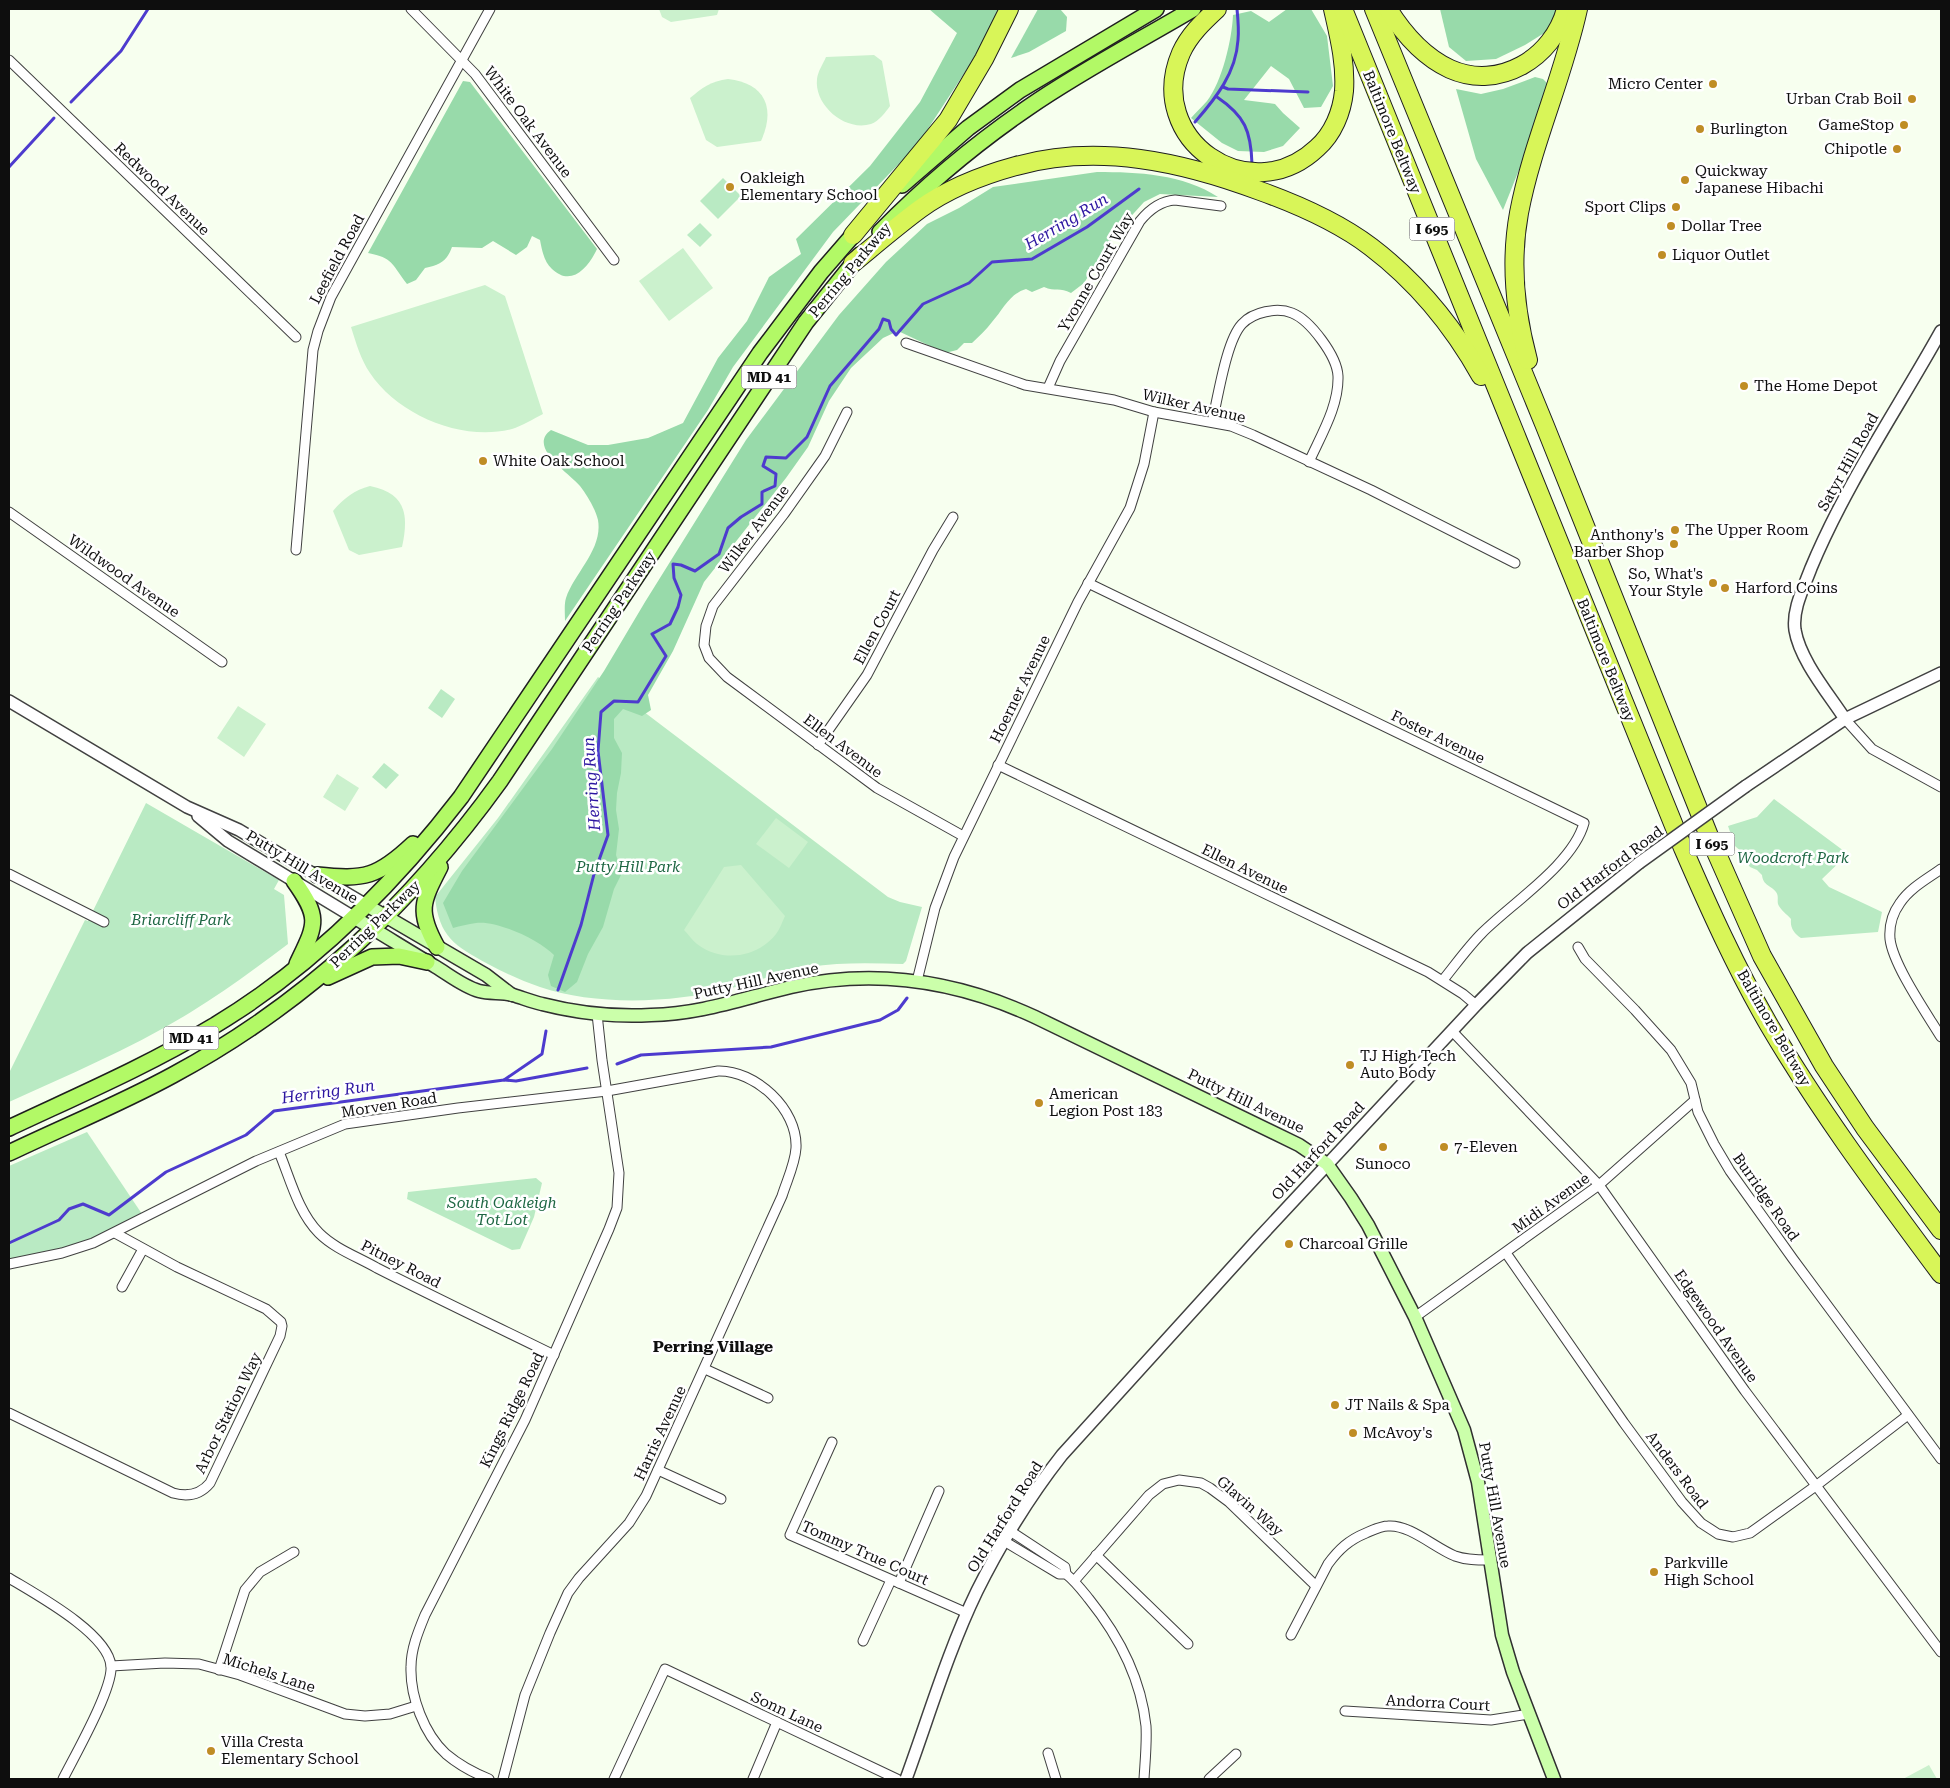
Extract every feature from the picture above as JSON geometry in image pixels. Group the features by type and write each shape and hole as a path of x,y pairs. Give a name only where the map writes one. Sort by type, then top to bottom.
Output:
{"highway":[{"path":"853,235 948,120 984,59 1009,9"},
{"path":"1217,9 1196,29 1181,52 1174,79 1175,104 1187,135 1206,155 1230,168 1244,172 1260,172 1285,168 1310,155 1323,144 1338,117 1344,91 1344,72 1343,54 1333,9"},
{"name":"Baltimore Beltway","path":"1343,9 1682,848 1736,964 1768,1023 1802,1079 1844,1142 1941,1274"},
{"name":"Baltimore Beltway","path":"1374,9 1709,836 1762,956 1829,1074 1865,1128 1941,1230"},
{"path":"1388,9 1416,44 1438,62 1462,73 1489,76 1503,74 1517,68 1540,53 1556,33 1566,9"},
{"path":"1544,426 1518,321 1514,267 1516,239 1525,188 1578,9"},
{"path":"852,263 921,208 942,196 967,183 1016,166 1038,161 1105,156 1150,160 1230,180 1274,196 1326,219 1370,246 1389,261 1425,296 1470,355 1521,450"}],"main road":[{"name":"Perring Parkway","path":"9,1128 121,1075 212,1027 295,969 368,906 433,834 461,797 760,353 820,272 853,235 910,178 968,128 1020,90 1156,9"},
{"name":"Perring Parkway","path":"9,1153 173,1076 223,1046 308,986 387,917 449,848 500,781 806,322 852,263 913,199 978,143 1031,106 1193,9"},
{"path":"317,875 353,878 382,870 394,862 461,797"},
{"path":"437,947 425,922 424,903 449,848"},
{"path":"294,881 310,905 313,915 313,925 309,939 295,969"},
{"name":"Putty Hill Avenue","path":"368,906 486,974 512,995"},
{"name":"Putty Hill Avenue","path":"355,918 479,991 512,995 560,1008 597,1014 650,1016 699,1011 787,988 833,981 875,979 917,981 978,994 1012,1006 1278,1133 1326,1164 1362,1214 1415,1317 1453,1401 1471,1451 1502,1635 1513,1672 1554,1779"},
{"path":"308,986 372,958 399,956 427,962"}],"street":[{"name":"White Oak Avenue","path":"411,9 475,74 614,260"},
{"name":"Leefield Road","path":"296,550 312,357 324,313 490,9"},
{"name":"Redwood Avenue","path":"9,60 296,337"},
{"name":"Yvonne Court Way","path":"1048,388 1060,361 1140,221 1146,214 1167,200 1221,206"},
{"path":"1212,422 1225,366 1237,330 1248,319 1257,315 1279,310 1291,312 1310,326 1329,350 1338,373 1337,392 1333,406 1309,462"},
{"name":"Satyr Hill Road","path":"1845,719 1800,646 1795,630 1795,612 1822,543 1852,482 1941,332"},
{"name":"Wilker Avenue","path":"906,343 1025,385 1114,400 1154,412 1231,426 1371,490 1515,563"},
{"name":"Wilker Avenue","path":"715,666 709,658 704,645 706,626 713,606 784,514 825,456 847,412"},
{"name":"Hoerner Avenue","path":"917,981 935,908 963,836 1088,583 1130,508 1140,481 1154,412"},
{"name":"Wildwood Avenue","path":"9,512 222,662"},
{"name":"Ellen Court","path":"818,745 867,675 933,550 953,517"},
{"name":"Foster Avenue","path":"1088,583 1584,823 1578,840 1553,869 1483,932 1443,980"},
{"name":"Ellen Avenue","path":"715,666 818,745 890,797 963,836"},
{"name":"Old Harford Road","path":"906,1779 967,1613 1007,1536 1048,1472 1078,1436 1326,1164 1527,953 1638,863 1746,786 1845,719 1941,673"},
{"name":"Putty Hill Avenue","path":"9,701 187,807 239,830 368,906"},
{"path":"1845,719 1872,749 1941,787"},
{"name":"Ellen Avenue","path":"998,765 1443,980 1476,1005"},
{"name":"Putty Hill Avenue","path":"187,807 228,841 355,918"},
{"path":"1941,869 1910,891 1896,910 1890,926 1890,941 1906,978 1941,1037"},
{"path":"9,874 104,922"},
{"name":"Burridge Road","path":"1578,947 1585,960 1635,1010 1671,1050 1690,1083 1706,1129 1730,1172 1941,1459"},
{"name":"Kings Ridge Road","path":"490,1779 466,1768 446,1754 433,1738 416,1706 411,1668 415,1643 424,1615 524,1420 617,1208 619,1173 597,1014"},
{"name":"Edgewood Avenue","path":"1452,1031 1599,1185 1745,1390 1941,1652"},
{"name":"Morven Road","path":"9,1264 76,1249 115,1233 256,1161 345,1124 458,1108 607,1091 718,1071 740,1075 765,1088"},
{"name":"Harris Avenue","path":"503,1779 525,1695 568,1593 578,1578 629,1523 646,1496 782,1196 794,1157 795,1134 779,1103 765,1088"},
{"name":"Midi Avenue","path":"1415,1317 1599,1185 1696,1100"},
{"name":"Pitney Road","path":"279,1152 305,1213 319,1233 333,1244 554,1355"},
{"name":"Arbor Station Way","path":"9,1413 173,1493 192,1495 207,1486 280,1336 282,1326 277,1317 266,1309 177,1267 115,1233"},
{"path":"122,1288 143,1249"},
{"name":"Anders Road","path":"1506,1252 1624,1423 1682,1502 1711,1531 1733,1537 1750,1533 1817,1486 1908,1415"},
{"path":"704,1369 768,1398"},
{"name":"Tommy True Court","path":"832,1442 790,1535 967,1613"},
{"path":"658,1470 721,1499"},
{"name":"Glavin Way","path":"1075,1580 1157,1488 1170,1482 1184,1480 1201,1483 1229,1502 1316,1586"},
{"path":"863,1641 940,1491"},
{"path":"1291,1635 1328,1564 1346,1542 1379,1528 1388,1526 1402,1527 1460,1557 1470,1560 1489,1560"},
{"path":"1007,1536 1059,1574 1066,1574 1075,1580 1112,1630 1122,1647 1139,1692 1146,1723 1144,1779"},
{"path":"219,1670 245,1590 260,1572 294,1552"},
{"path":"1096,1555 1188,1644"},
{"path":"9,1578 83,1626 101,1643 111,1666 104,1694 63,1779"},
{"name":"Michels Lane","path":"111,1666 165,1663 199,1664 240,1675 345,1714 365,1716 390,1714 416,1706"},
{"name":"Sonn Lane","path":"614,1779 665,1669 897,1779"},
{"name":"Andorra Court","path":"1345,1711 1491,1720 1529,1714"},
{"path":"753,1779 777,1722"},
{"path":"1048,1753 1056,1779"},
{"path":"1209,1779 1236,1754"}],"green space":[{"path":"659,9 719,9 717,15 671,22 662,17"},
{"path":"929,9 998,9 982,46 918,144 833,232 733,367 708,410 565,621 566,598 592,551 598,531 598,520 595,511 580,486 552,460 544,444 545,437 551,430 588,445 608,445 648,438 683,423 718,358 747,321 769,277 801,254 796,239 870,166 920,102 957,33"},
{"path":"1038,9 1060,9 1067,17 1066,31 1029,52 1011,58"},
{"path":"1287,9 1311,9 1327,36 1333,86 1321,107 1304,108 1289,79 1271,66 1244,100 1275,104 1300,128 1283,146 1264,152 1238,151 1222,143 1191,118 1207,101 1222,72 1231,36 1233,15 1251,11 1269,22"},
{"path":"1440,9 1560,9 1549,30 1525,45 1496,59 1466,61 1449,47"},
{"path":"874,55 882,61 890,106 874,123 851,124 833,114 826,107 817,89 819,70 826,57"},
{"path":"1535,77 1543,79 1549,85 1536,127 1503,210 1476,159 1456,89 1481,94 1503,89"},
{"path":"728,79 741,81 751,86 764,99 767,108 767,118 761,141 717,147 706,140 690,98 717,81"},
{"path":"463,81 470,82 597,249 585,268 579,273 573,276 566,276 552,269 545,259 540,240 532,236 527,247 516,255 493,241 482,248 452,247 448,256 442,262 425,268 416,280 407,284 392,263 383,257 368,253"},
{"path":"1097,172 1144,174 1175,179 1190,183 1218,197 1160,194 1144,202 1115,234 1084,283 1071,293 1044,287 1032,292 1026,289 1020,291 1011,298 987,328 972,343 964,343 957,350 945,353 898,331 883,338 851,368 829,401 808,447 704,582 673,651 648,695 651,710 642,716 623,709 614,719 614,738 622,753 616,810 619,829 616,855 622,873 614,889 603,927 588,954 577,982 565,992 551,986 548,975 554,955 538,943 517,932 485,923 473,923 453,928 443,903 462,871 552,749 604,671 746,440 839,315 886,262 927,224 959,208 993,187"},
{"path":"723,178 741,196 718,219 700,201"},
{"path":"700,223 712,235 700,247 687,235"},
{"path":"683,248 713,288 669,321 639,281"},
{"path":"485,285 505,296 543,414 516,428 493,432 473,432 433,422 414,413 397,401 382,388 370,373 359,351 351,327"},
{"path":"370,486 382,489 398,500 404,515 404,535 402,547 359,555 349,550 333,511 349,496"},
{"name":"Putty Hill Park","path":"598,677 888,897 922,907 906,961 903,964 821,965 778,974 706,994 658,1000 609,1000 562,993 533,985 476,958 451,939 440,922 435,897 498,818"},
{"path":"441,689 455,699 442,718 428,708"},
{"path":"238,706 266,724 244,757 217,738"},
{"path":"384,763 399,775 386,789 372,777"},
{"path":"337,774 359,788 345,811 323,797"},
{"name":"Woodcroft Park","path":"1774,799 1848,854 1822,879 1829,887 1882,912 1878,932 1801,938 1794,932 1791,919 1782,911 1778,904 1776,892 1766,883 1757,870 1750,867 1745,860 1744,854 1735,846 1728,826 1757,817"},
{"name":"Briarcliff Park","path":"146,803 279,880 274,889 284,895 288,944 228,988 169,1025 101,1060 9,1102 9,1073 85,920 88,921"},
{"path":"776,818 808,842 789,868 756,844"},
{"path":"741,865 785,916 776,934 759,948 739,955 717,954 697,944 684,930 724,867"},
{"path":"87,1132 142,1214 82,1247 9,1264 9,1166"},
{"name":"South Oakleigh Tot Lot","path":"536,1178 542,1183 534,1217 520,1249 512,1250 407,1199 408,1192"},
{"path":"1929,1765 1937,1779 1903,1779"}],"waterway":[{"path":"71,102 121,51 148,9"},
{"name":"Herring Run","path":"1195,122 1210,104 1229,74 1236,52 1238,36 1237,9"},
{"path":"1223,87 1228,89 1308,92"},
{"path":"1217,97 1227,104 1245,125 1250,142 1252,164"},
{"path":"9,167 54,118"},
{"name":"Herring Run","path":"558,990 581,925 594,874 608,835 598,751 601,712 614,701 638,702 666,656 652,634 670,624 678,607 681,595 674,578 673,564 695,571 719,554 728,528 762,504 762,492 775,486 776,474 763,466 766,457 786,458 807,437 830,386 879,329 883,319 889,321 891,329 896,335 923,304 969,283 992,262 1032,259 1087,227 1139,189"},
{"path":"617,1064 641,1055 771,1047 880,1020 898,1010 907,998"},
{"name":"Herring Run","path":"9,1243 59,1220 69,1209 83,1204 109,1215 166,1172 246,1135 274,1111 504,1080 542,1054 546,1031"},
{"path":"504,1080 516,1081 587,1068"}],"place":[{"name":"Micro Center","path":"1713,84"},
{"name":"Urban Crab Boil","path":"1912,99"},
{"name":"GameStop","path":"1904,125"},
{"name":"Burlington","path":"1700,129"},
{"name":"Chipotle","path":"1897,149"},
{"name":"Quickway Japanese Hibachi","path":"1685,180"},
{"name":"Oakleigh Elementary School","path":"730,187"},
{"name":"Sport Clips","path":"1676,207"},
{"name":"Dollar Tree","path":"1671,226"},
{"name":"Liquor Outlet","path":"1662,255"},
{"name":"The Home Depot","path":"1744,386"},
{"name":"White Oak School","path":"483,461"},
{"name":"The Upper Room","path":"1675,530"},
{"name":"Anthony's Barber Shop","path":"1674,544"},
{"name":"So, What's Your Style","path":"1713,583"},
{"name":"Harford Coins","path":"1725,588"},
{"name":"TJ High Tech Auto Body","path":"1350,1065"},
{"name":"American Legion Post 183","path":"1039,1103"},
{"name":"Sunoco","path":"1383,1147"},
{"name":"7-Eleven","path":"1444,1147"},
{"name":"Charcoal Grille","path":"1289,1244"},
{"name":"JT Nails & Spa","path":"1335,1405"},
{"name":"McAvoy's","path":"1353,1433"},
{"name":"Parkville High School","path":"1654,1572"},
{"name":"Villa Cresta Elementary School","path":"211,1751"}],"district":[{"name":"Perring Village","path":"713,1346"}]}
